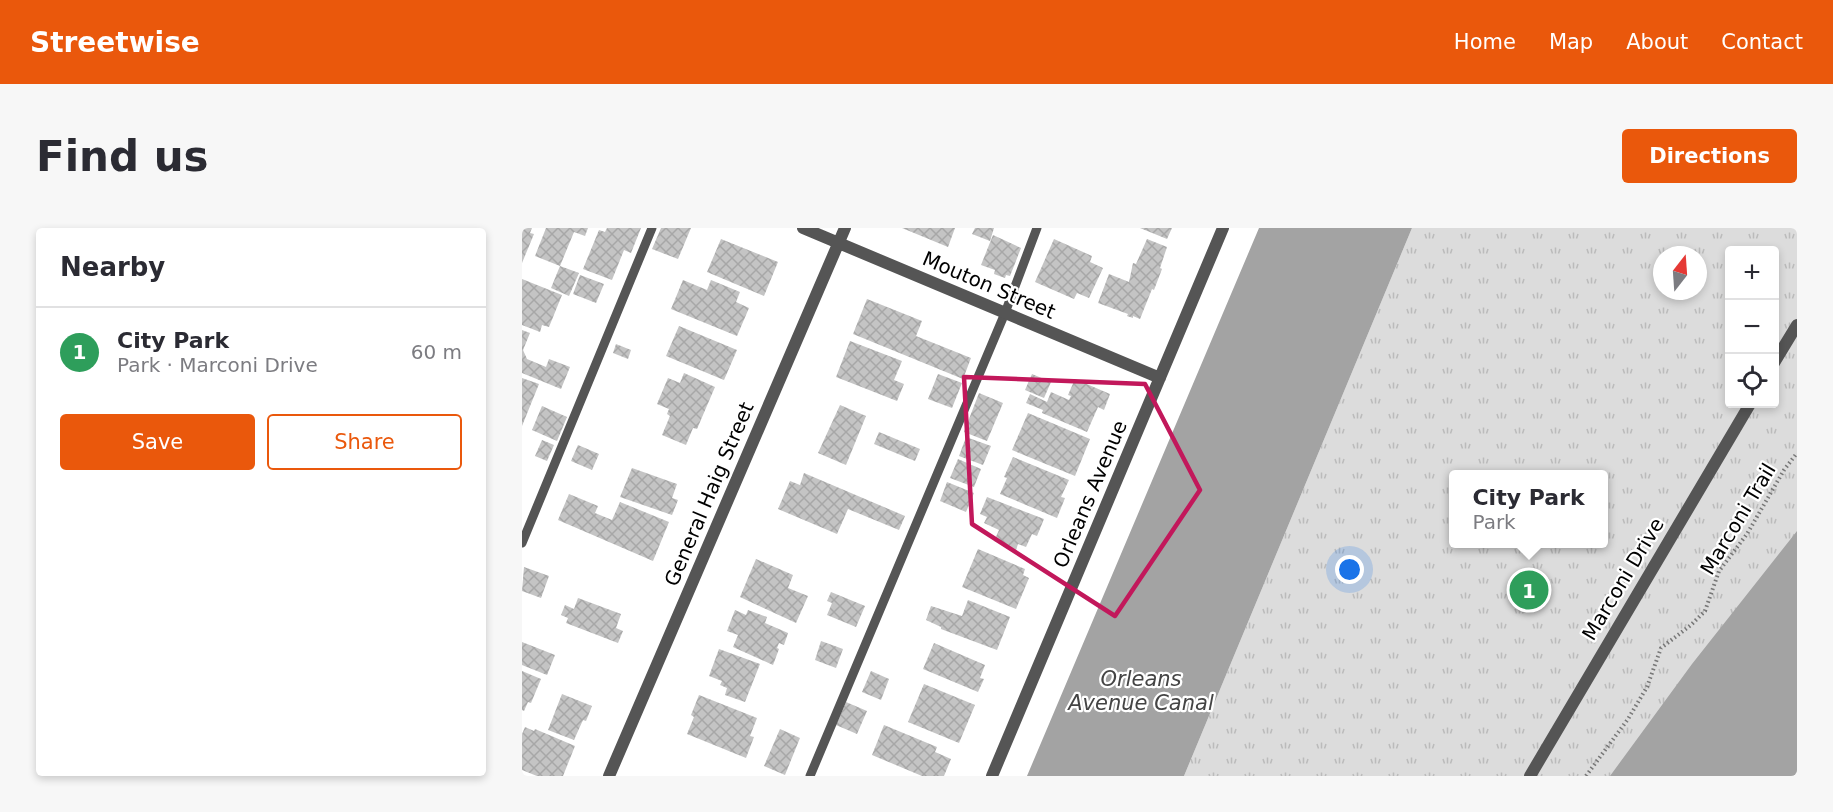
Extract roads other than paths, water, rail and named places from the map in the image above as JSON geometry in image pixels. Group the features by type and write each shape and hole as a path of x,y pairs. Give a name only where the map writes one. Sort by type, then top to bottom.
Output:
{"street":[{"name":"Mouton Street","path":"803,228 1160,378"},
{"name":"General Haig Street","path":"609,776 845,228"},
{"name":"Orleans Avenue","path":"992,776 1223,228"},
{"path":"1779,355 1797,325"},
{"name":"Marconi Drive","path":"1530,776 1748,408"}],"lane":[{"path":"522,543 652,228"},
{"path":"810,776 1005,313 1036,228"}],"water":[{"name":"Orleans Avenue Canal","path":"1259,228 1412,228 1184,776 1027,776"},
{"path":"1797,531 1797,776 1610,776 1692,664"}],"place":[{"name":"City Park","path":"1529,590"}]}
